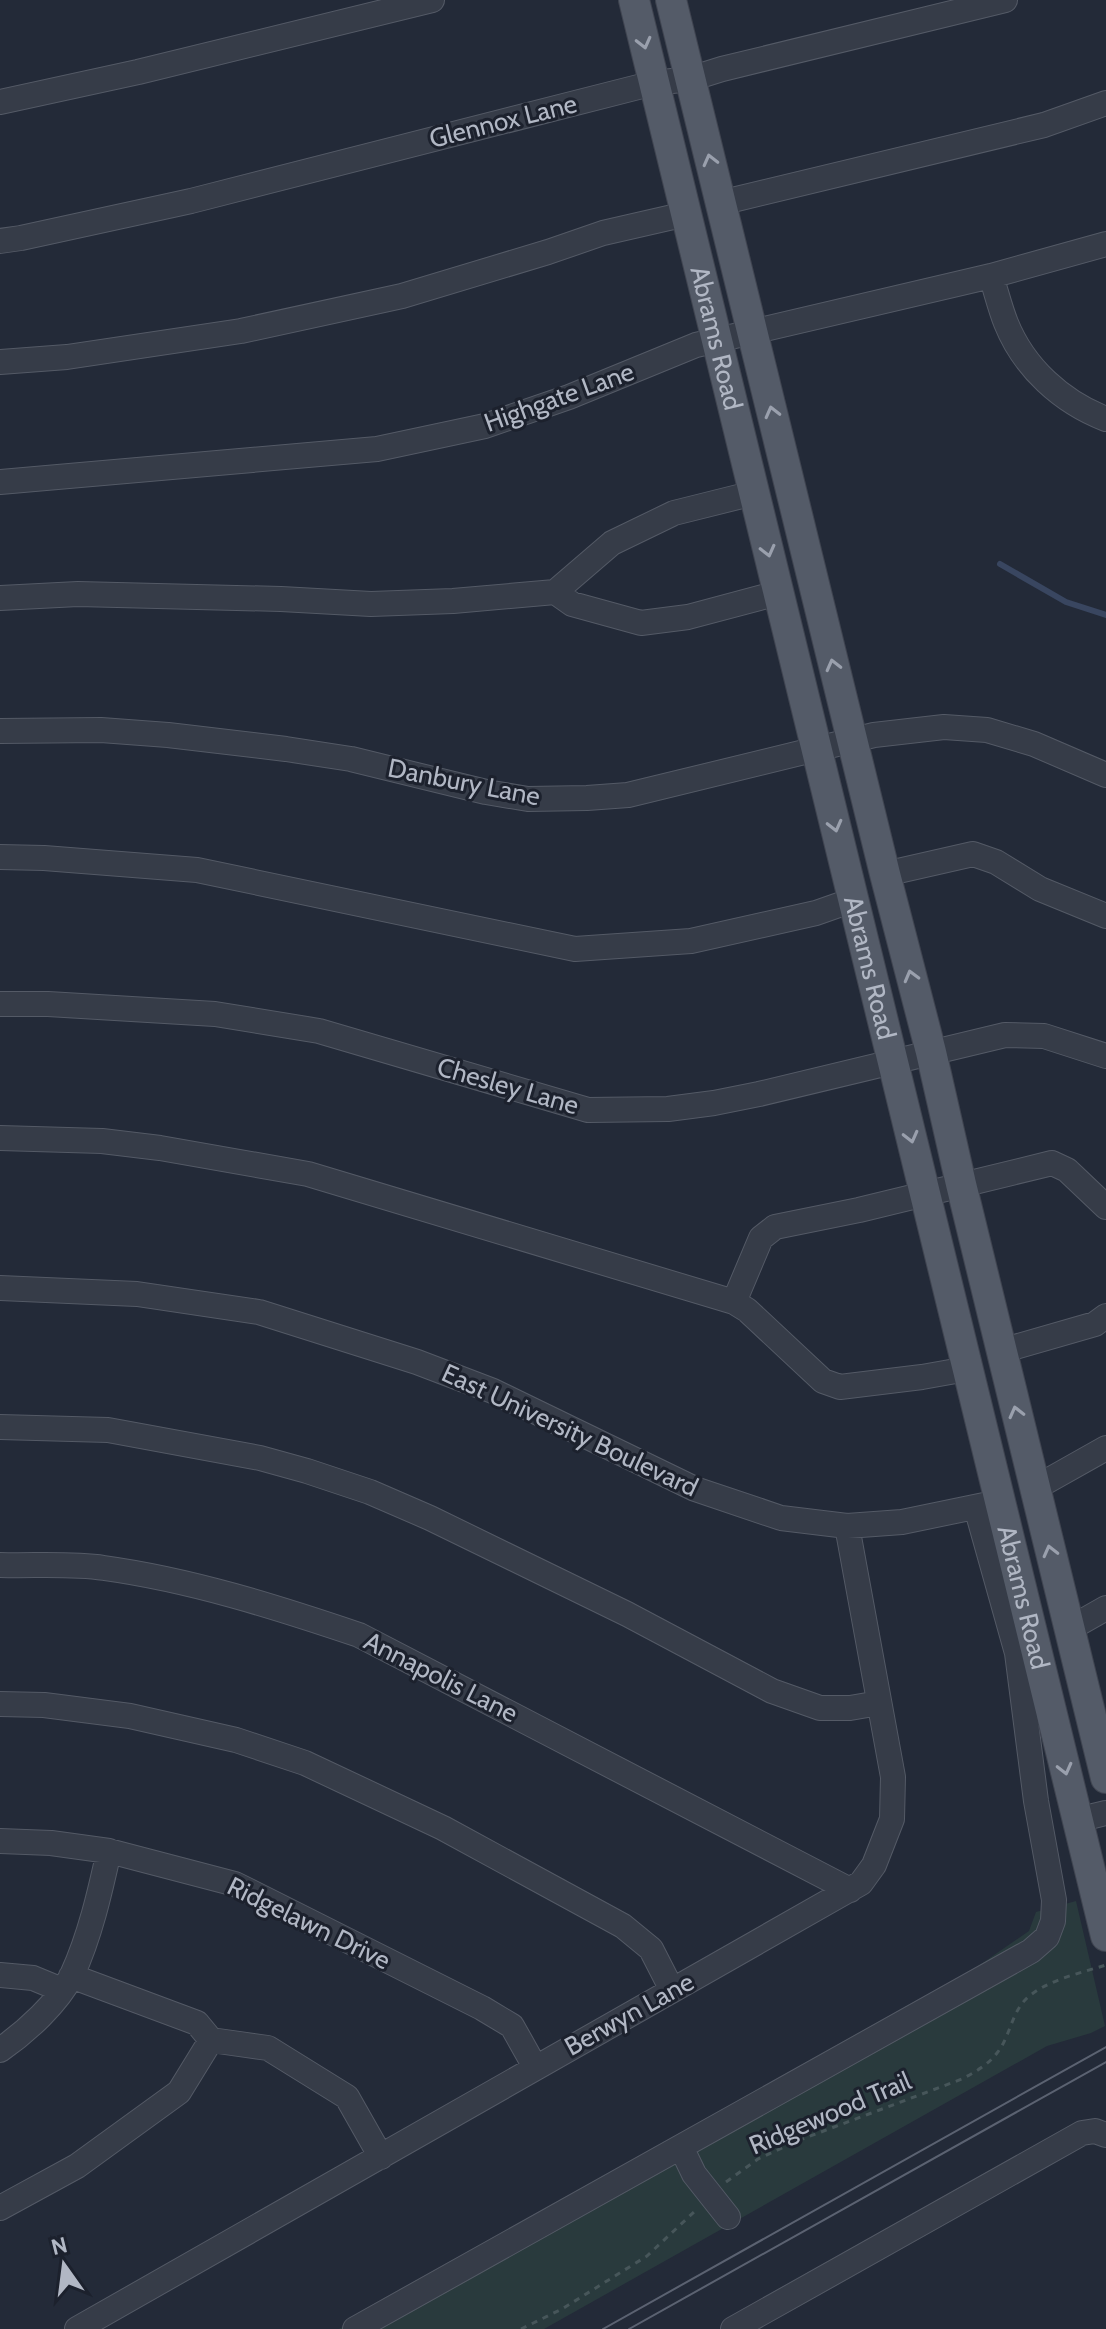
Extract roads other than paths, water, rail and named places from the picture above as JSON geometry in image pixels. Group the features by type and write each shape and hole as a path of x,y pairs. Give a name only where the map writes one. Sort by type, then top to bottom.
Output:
{"main road":[{"name":"Abrams Road","path":"634,0 967,1369 988,1504 1092,1816 1106,1936"},
{"name":"Abrams Road","path":"671,0 931,1052 1106,1778"},
{"path":"988,1504 1035,1488"}],"street":[{"path":"0,102 138,72 432,0"},
{"name":"Glennox Lane","path":"0,241 191,201 654,83 690,79 1005,0"},
{"path":"720,203 1044,125 1106,103"},
{"path":"0,362 67,357 241,331 402,296 603,233 686,214"},
{"name":"Highgate Lane","path":"0,482 377,449 485,426 569,397 716,339 991,276 1106,244"},
{"path":"991,276 1006,324 1023,357 1056,392 1087,412 1106,419"},
{"path":"0,598 78,594 371,604 555,592 612,543 674,513 754,493"},
{"path":"555,592 572,604 641,623 688,617 778,593"},
{"name":"Danbury Lane","path":"0,731 101,730 286,749 351,759 486,792 528,799 628,795 852,741 894,732 944,727 987,730 1034,744 1106,775"},
{"path":"885,874 973,854 996,862 1040,889 1106,916"},
{"path":"0,857 197,870 575,949 691,941 816,913 853,900"},
{"name":"Chesley Lane","path":"0,1004 215,1014 319,1031 588,1110 668,1109 714,1103 1005,1035 1044,1036 1106,1056"},
{"path":"0,1138 102,1141 308,1174 734,1302 747,1310 823,1381 840,1387 967,1369"},
{"path":"734,1302 761,1238 775,1227 1052,1163 1067,1170 1106,1207"},
{"name":"East University Boulevard","path":"0,1288 137,1294 259,1312 417,1362 493,1391 695,1489 781,1518 847,1526 902,1522 988,1504"},
{"path":"1001,1351 1095,1324 1106,1316"},
{"path":"0,1427 108,1430 260,1458 307,1471 370,1492 430,1518 627,1614 772,1691 820,1708 850,1708 879,1703"},
{"path":"1035,1488 1106,1448"},
{"path":"355,2329 1031,1951 1047,1937 1053,1921 1054,1900 1036,1801 1017,1653 988,1504"},
{"name":"Berwyn Lane","path":"77,2329 861,1883 874,1865 892,1819 893,1777 847,1526"},
{"name":"Annapolis Lane","path":"0,1565 102,1567 257,1602 359,1635 850,1890"},
{"path":"1069,1629 1106,1608"},
{"path":"0,1704 44,1705 130,1716 236,1740 305,1763 443,1828 623,1926 651,1949 672,1990"},
{"name":"Ridgelawn Drive","path":"0,1841 51,1843 109,1851 235,1884 512,2026 535,2067"},
{"path":"0,2050 24,2034 67,1983 91,1922 109,1851"},
{"path":"0,1975 67,1983 197,2023 211,2040 268,2048 347,2097 381,2157"},
{"path":"0,2208 77,2166 179,2092 211,2040"},
{"path":"733,2329 1082,2133 1095,2131 1106,2135"},
{"path":"681,2147 694,2174 728,2217"}],"waterway":[{"path":"1000,564 1066,602 1106,615"}],"tram line":[{"path":"603,2329 1106,2047"},
{"path":"629,2329 1106,2062"}]}
